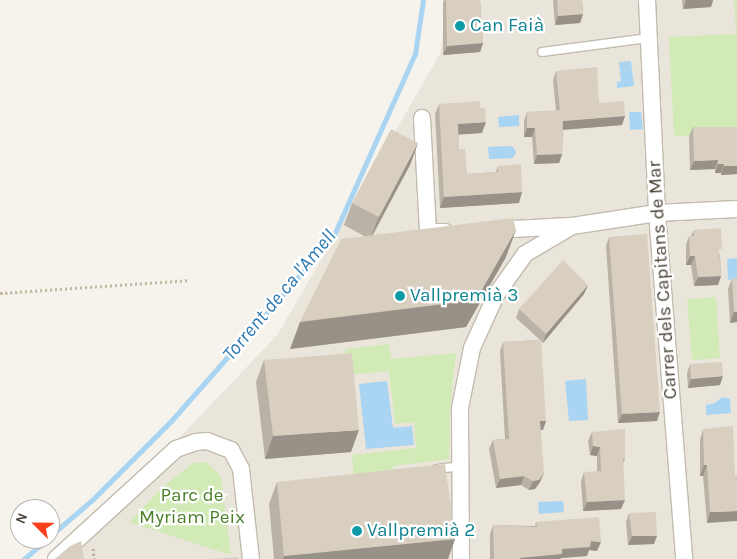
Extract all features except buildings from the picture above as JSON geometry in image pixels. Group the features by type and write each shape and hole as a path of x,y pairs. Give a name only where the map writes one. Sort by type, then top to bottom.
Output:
{"street":[{"name":"Carrer dels Capitans de Mar","path":"647,0 657,214 684,559"},
{"path":"422,118 428,232 457,231"},
{"path":"476,230 572,226 618,218 737,209"},
{"path":"461,559 460,408 472,348 496,295 525,254 572,226"},
{"path":"56,559 176,449 196,442 207,441 231,450 241,469 251,559"}],"lane":[{"path":"542,52 648,38"},
{"path":"426,470 460,466"}],"path":[{"path":"0,293 189,280"}],"shaded area":[{"path":"448,0 737,0 737,559 64,559 278,334 440,54"}],"green space":[{"path":"734,0 737,0 737,134 674,136 669,37 736,34"},
{"path":"716,297 720,358 692,360 687,299"},
{"path":"389,344 391,359 456,353 450,409 449,459 393,466 395,480 355,485 352,455 416,448 414,422 395,424 389,371 348,375 345,349"},
{"name":"Parc de Myriam Peix","path":"206,462 221,476 231,555 129,522 163,487 193,463"}],"water":[{"path":"631,61 634,86 617,88 617,82 621,81 619,62"},
{"path":"629,112 641,112 643,129 630,130"},
{"path":"519,115 519,126 499,127 498,117"},
{"path":"512,146 516,152 513,158 489,159 488,147"},
{"path":"737,258 737,279 728,280 727,259"},
{"path":"586,379 588,420 569,421 565,381"},
{"path":"387,381 393,428 412,426 414,445 366,449 359,384"},
{"path":"722,397 730,399 731,413 706,415 706,405 715,403"},
{"path":"563,501 564,512 539,514 538,502"}],"waterway":[{"name":"Torrent de ca l'Amell","path":"60,527 92,500 171,421 333,237 415,54 423,0"},
{"name":"Torrent de ca l'Amell","path":"24,559 36,549"}],"place":[{"name":"Can Faià","path":"460,26"},
{"name":"Vallpremià 3","path":"400,296"},
{"name":"Vallpremià 2","path":"357,531"}]}
